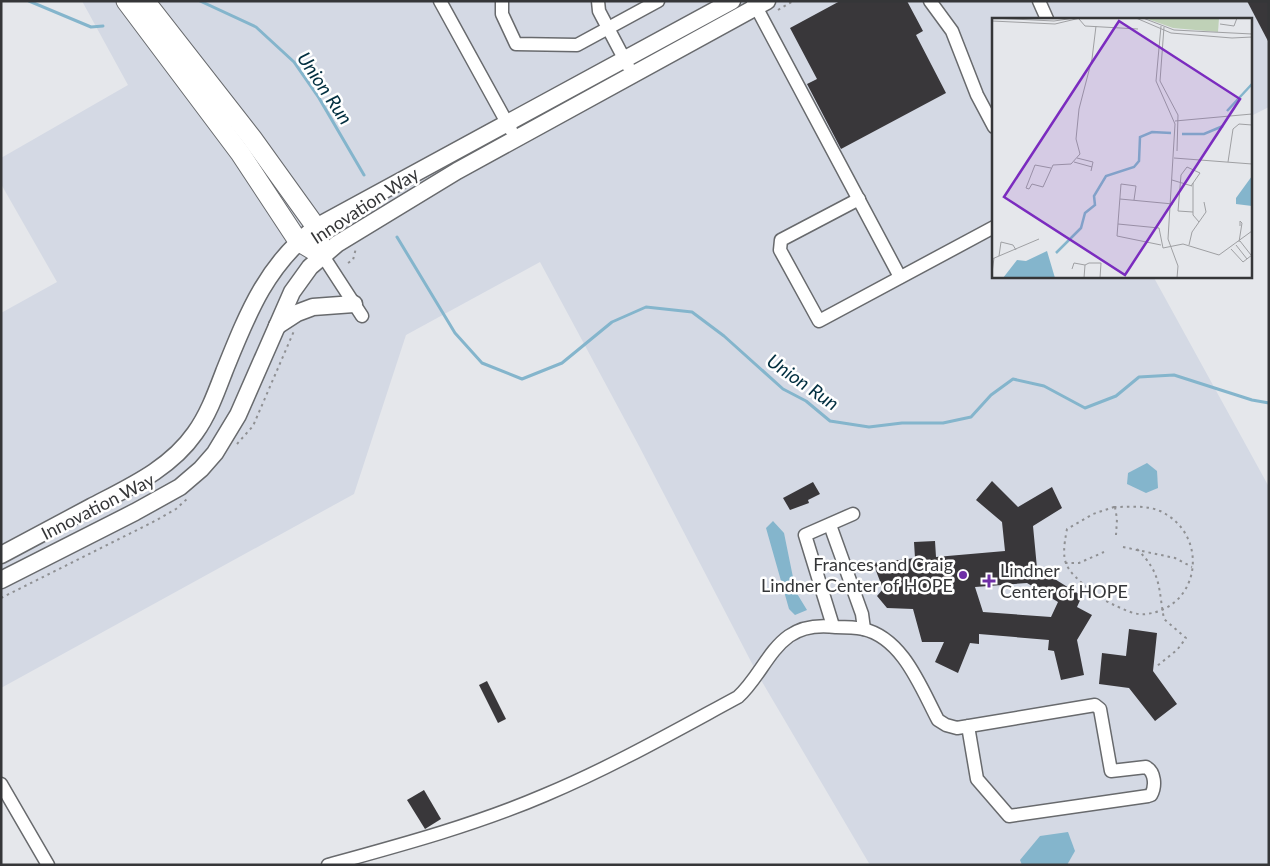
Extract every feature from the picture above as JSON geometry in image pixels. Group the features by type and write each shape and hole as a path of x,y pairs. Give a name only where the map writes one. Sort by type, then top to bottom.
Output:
{"highway":[{"path":"126,1 240,153 298,240 323,256"},
{"path":"145,1 252,138 316,227 323,256"}],"main road":[{"name":"Innovation Way","path":"1,555 138,482 170,461 182,449 203,420 255,301 271,273 298,240 316,227 732,1"},
{"name":"Innovation Way","path":"1,580 144,507 180,487 201,469 215,453 238,415 277,326 300,280 337,244 457,171 633,75 759,3"},
{"path":"277,326 297,313 313,307 358,310"}],"street":[{"path":"440,1 516,138"},
{"path":"502,1 502,14 516,44 577,45 658,1"},
{"path":"598,1 599,11 633,75"},
{"path":"930,1 952,31 977,95 992,124"},
{"path":"1039,1 1047,18"},
{"path":"759,3 900,277"},
{"path":"859,198 785,236 781,240 780,250 819,321 992,228"},
{"path":"323,256 358,310"},
{"path":"833,626 805,535 853,514"},
{"path":"830,525 862,614 864,629"},
{"path":"328,865 421,840 465,825 580,780 738,697 758,675 778,645 790,635 805,628 833,626 864,629 886,640 903,658 938,720 946,726 956,728 968,726 1095,705 1100,709 1112,771 1146,767 1152,773 1155,788 1151,795 1148,796 1009,816 978,779 968,726"},
{"path":"1,784 48,865"}],"path":[{"path":"1140,506 1160,511 1182,528 1191,542 1194,558 1191,578 1181,598 1162,610 1145,615 1125,610 1095,595 1070,572 1064,563 1068,529 1093,514 1114,507 1140,506"},
{"path":"1114,507 1117,520 1116,535"},
{"path":"1123,547 1175,558 1193,567"},
{"path":"1137,549 1151,563 1159,583 1164,619 1186,638 1177,650 1157,666"},
{"path":"1064,563 1079,563 1104,552"}],"shaded area":[{"path":"82,1 1269,1 1269,107 1252,116 1252,18 992,18 992,278 1154,278 1269,487 1269,865 870,865 758,675 639,446 540,262 406,335 354,494 1,688 1,313 57,282 1,184 1,158 128,85"}],"water":[{"path":"1147,463 1157,471 1158,488 1146,493 1127,484 1128,473"},
{"path":"773,521 784,533 796,592 807,610 795,615 789,609 766,528"},
{"path":"1068,832 1075,851 1067,865 1022,865 1020,860 1040,836"}],"building":[{"path":"840,1 907,1 923,31 916,35 946,93 841,149 807,84 817,79 790,28"},
{"path":"1247,1 1269,1 1269,43"},
{"name":"Frances and Craig Lindner Center of HOPE","path":"992,481 1018,507 1052,487 1062,508 1033,526 1037,568 1082,596 1077,607 1092,615 1077,640 1084,675 1061,680 1054,651 1048,650 1049,640 979,634 979,644 970,643 958,673 935,662 944,642 922,642 913,609 887,608 877,596 883,589 873,563 915,558 914,542 935,541 936,557 1005,551 1002,522 976,500","holes":["1027,583 1058,602 1051,617 983,612 975,587"]},
{"path":"813,482 820,494 808,500 809,503 790,510 783,498"},
{"path":"1129,629 1157,633 1153,671 1177,704 1155,721 1129,688 1099,684 1102,653 1126,656"},
{"path":"487,681 506,719 498,723 479,685"},
{"path":"424,790 441,819 425,829 407,800"}],"waterway":[{"name":"Union Run","path":"29,1 91,27 103,26"},
{"name":"Union Run","path":"200,1 256,27 294,62 319,98 364,175"},
{"name":"Union Run","path":"397,237 455,333 482,363 522,379 562,363 612,322 646,307 692,312 724,336 783,389 806,401 830,421 869,427 902,423 943,423 971,417 991,395 1013,379 1044,386 1085,408 1116,396 1139,377 1174,375 1252,400 1269,403"}],"place":[{"name":"Frances and Craig Lindner Center of HOPE","path":"963,575"},
{"name":"Lindner Center of HOPE","path":"989,581"}]}
